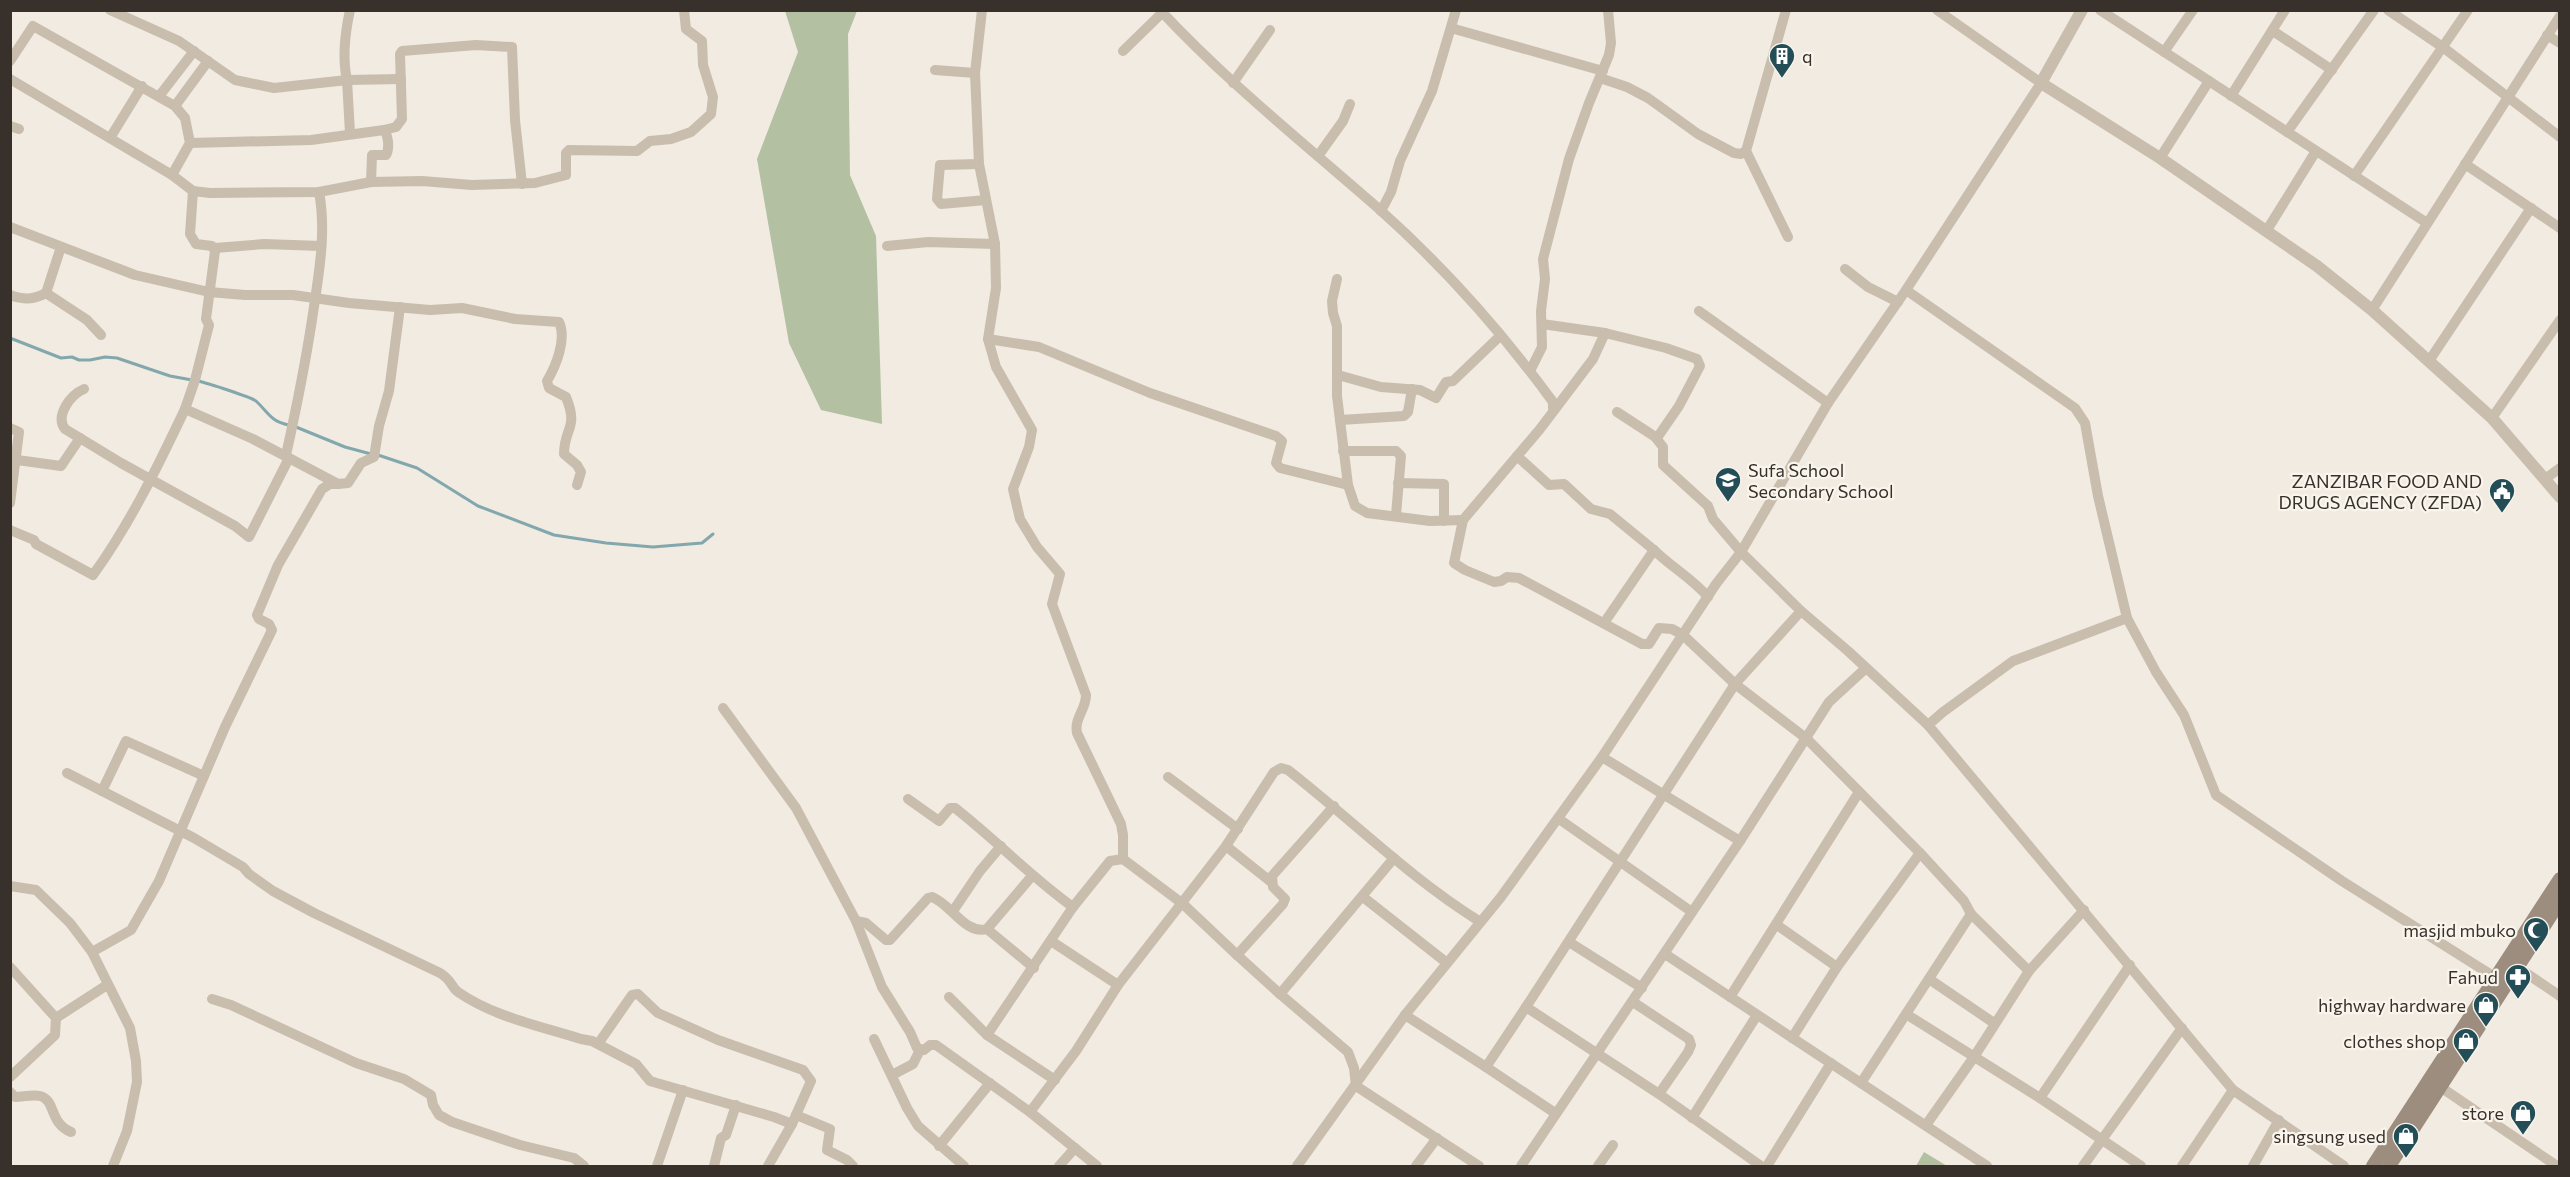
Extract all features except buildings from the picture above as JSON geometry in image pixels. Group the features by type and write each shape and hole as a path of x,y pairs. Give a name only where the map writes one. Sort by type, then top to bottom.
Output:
{"main road":[{"path":"2373,1167 2434,1084 2500,981 2559,879"},
{"path":"2500,981 2517,968 2559,901"},
{"path":"2389,1167 2434,1084"}],"street":[{"path":"110,10 124,14 179,41 236,80 274,88 347,80 401,79"},
{"path":"350,10 346,29 345,70 350,133"},
{"path":"10,79 172,175 193,191 210,194 319,192 371,182 441,181 472,185 535,183 566,176 568,150 637,151 650,141 671,139 691,132 711,114 713,97 703,65 702,41 686,28 684,10"},
{"path":"982,10 975,73 979,164 995,244 996,288 988,339 996,367 1032,430 1029,447 1013,489 1020,519 1037,547 1060,574 1052,604 1086,695 1085,709 1077,722 1077,733 1121,824 1123,859"},
{"path":"1381,211 1391,192 1400,161 1424,114 1456,10"},
{"path":"1530,370 1542,347 1545,279 1543,259 1569,159 1610,55 1608,10"},
{"path":"1786,10 1746,151 1788,237"},
{"path":"1937,10 2041,83 2160,158 2267,230 2372,310 2492,417 2559,497"},
{"path":"1297,1167 1405,1015 1479,921 1501,897 1602,757 1708,597 1741,552 1828,403 1906,290 2041,83 2082,10"},
{"path":"2100,10 2427,223"},
{"path":"2164,52 2193,10"},
{"path":"2231,96 2285,10"},
{"path":"2287,132 2374,10"},
{"path":"2388,10 2444,48 2559,137"},
{"path":"2354,176 2468,10"},
{"path":"1123,51 1161,12 1233,83 1381,211 1464,292 1530,370 1553,402 1553,408"},
{"path":"2372,310 2559,16"},
{"path":"10,61 33,26 175,106 185,118 190,143 172,175"},
{"path":"1451,28 1601,74 1648,98 1698,134 1734,153 1741,154 1746,151"},
{"path":"1233,83 1270,30"},
{"path":"2273,31 2332,69"},
{"path":"2547,35 2559,43"},
{"path":"190,143 310,140 396,127 401,123 400,54 405,50 476,45 512,47 515,120 522,184"},
{"path":"159,95 194,51"},
{"path":"175,106 208,61"},
{"path":"935,70 975,73"},
{"path":"2160,158 2209,81"},
{"path":"110,138 142,86"},
{"path":"1318,156 1343,121 1350,104"},
{"path":"371,182 372,155 386,154 388,151 387,134 384,130"},
{"path":"2267,230 2316,151"},
{"path":"979,164 940,165 937,199 941,204 986,200"},
{"path":"2464,164 2559,228"},
{"path":"193,191 190,234 196,244 214,248 264,244 321,246"},
{"path":"84,389 73,396 62,415 62,424 65,429 235,526 249,537 287,456 308,352 315,297 321,246 319,192"},
{"path":"2429,361 2531,208"},
{"path":"10,227 135,275 209,292 315,297 350,303 430,310 462,308 515,319 559,322 560,347 554,369 547,381 549,388 566,397 570,407 573,424 564,446 564,453 581,472 577,485"},
{"path":"887,246 928,242 995,244"},
{"path":"10,295 20,299 32,299 46,293 61,247"},
{"path":"10,530 34,540 36,544 93,575 111,551 151,480 195,383 209,325 206,319 214,248"},
{"path":"1845,269 1868,287 1898,302"},
{"path":"1337,279 1332,301 1337,326 1337,396 1348,485 1355,506 1361,511 1444,521 1463,520"},
{"path":"1906,290 2075,408 2085,423 2098,496 2127,618 2156,672 2184,715 2216,795 2342,880 2500,981"},
{"path":"46,293 87,320 100,335"},
{"path":"92,952 133,927 159,881 182,832 204,776 272,630 269,624 259,619 257,615 278,565 322,489 330,484 351,481 361,463 375,455 379,426 389,391 400,307"},
{"path":"1699,312 1828,403"},
{"path":"2492,417 2559,321"},
{"path":"1542,324 1605,333 1666,348 1699,361 1700,366 1679,405 1656,438"},
{"path":"1605,333 1593,358 1517,456 1463,520 1454,563 1494,582 1507,577 1518,578 1642,644 1649,644 1659,628 1672,629 1683,635 1735,684 1806,739 1920,853 1964,901 1971,914 2029,971"},
{"path":"2549,335 2559,342"},
{"path":"1338,375 1381,387 1422,390 1436,398 1446,382 1452,381 1500,336"},
{"path":"988,339 1039,347 1149,393 1276,436 1282,441 1276,463 1280,468 1348,485"},
{"path":"1340,420 1404,416 1408,412 1412,388"},
{"path":"185,409 287,456 338,484"},
{"path":"1617,412 1656,438 1663,447 1663,465 1708,506 1713,519 1741,552 1801,611 1928,725 2234,1090 2344,1167"},
{"path":"10,428 19,432 10,504"},
{"path":"14,460 61,466 80,438"},
{"path":"1343,451 1396,451 1401,456 1396,515"},
{"path":"1517,456 1549,485 1564,484 1591,509 1610,514 1668,564 1686,575 1708,597"},
{"path":"2545,479 2559,468"},
{"path":"1398,483 1444,484 1444,521"},
{"path":"1604,623 1653,550"},
{"path":"1486,1067 1735,684 1801,611"},
{"path":"1928,725 2013,661 2127,618"},
{"path":"1521,1167 1740,841 1829,702 1866,668"},
{"path":"723,708 796,808 855,921 882,987 920,1050"},
{"path":"102,791 126,741 204,776"},
{"path":"1602,757 1740,841"},
{"path":"1030,1112 1091,1030 1118,985 1183,904 1238,829 1274,772 1281,768 1288,770 1334,806 1440,897 1479,921"},
{"path":"67,773 182,832 243,867 273,891 396,954 440,973 450,979 456,991 501,1014 598,1044 636,1064 650,1081 830,1129 827,1150 847,1160 853,1167"},
{"path":"1168,777 1238,829"},
{"path":"1730,997 1859,792"},
{"path":"908,799 939,820 950,808 955,808 1001,846 1032,876 1073,906"},
{"path":"1270,881 1334,806"},
{"path":"1559,819 1692,912"},
{"path":"953,911 980,871 1001,846"},
{"path":"1226,846 1270,881 1285,899 1237,955"},
{"path":"1792,1038 1838,967 1920,853"},
{"path":"1280,994 1394,858"},
{"path":"987,1035 1034,968 1073,906 1110,861 1123,859 1183,904 1280,994 1348,1052 1354,1068 1356,1086"},
{"path":"987,929 1032,876"},
{"path":"10,886 36,890 70,923 92,952 130,1028 137,1082 127,1131 113,1167"},
{"path":"1363,897 1447,963"},
{"path":"855,921 866,923 888,941 928,898 935,898 973,930 987,929 1034,968"},
{"path":"1926,1125 1974,1057 2029,971 2084,910"},
{"path":"1861,1083 1971,914"},
{"path":"1777,925 1838,967"},
{"path":"1051,941 1118,985"},
{"path":"1569,942 1642,988"},
{"path":"1665,954 1987,1167"},
{"path":"2040,1098 2130,965"},
{"path":"10,967 56,1018 55,1035 10,1077"},
{"path":"2517,968 2559,996"},
{"path":"1929,979 1994,1023"},
{"path":"56,1018 107,985"},
{"path":"598,1044 632,995 638,994 658,1013 718,1040 803,1070 811,1081 794,1120 768,1167"},
{"path":"949,997 987,1035 1055,1080"},
{"path":"212,999 231,1005 356,1063 404,1079 431,1095 433,1105 439,1115 452,1122 520,1145 574,1158 584,1167"},
{"path":"1633,1002 1689,1039 1691,1045 1659,1094"},
{"path":"1526,1007 1659,1094 1761,1167"},
{"path":"1906,1014 2040,1098 2141,1167"},
{"path":"1405,1015 1556,1113"},
{"path":"1692,1118 1757,1015"},
{"path":"2083,1167 2182,1028"},
{"path":"874,1039 918,1126 964,1167"},
{"path":"920,1050 936,1045 1030,1112 1097,1167"},
{"path":"892,1075 914,1064 920,1050"},
{"path":"1767,1167 1831,1063"},
{"path":"939,1146 990,1083"},
{"path":"2434,1084 2558,1166"},
{"path":"1356,1086 1437,1137 1479,1167"},
{"path":"657,1167 683,1090"},
{"path":"2182,1167 2234,1090"},
{"path":"10,1092 15,1097 42,1096 49,1100 57,1123 62,1129 70,1132"},
{"path":"714,1167 721,1138 726,1135 736,1105"},
{"path":"2253,1167 2279,1120"},
{"path":"1416,1167 1437,1137"},
{"path":"1598,1167 1613,1144"},
{"path":"1059,1167 1075,1148"}],"green space":[{"path":"785,11 857,11 848,34 850,175 876,236 882,424 821,410 789,343 757,159 798,52"},
{"path":"1924,1152 1947,1166 1916,1166"}],"waterway":[{"path":"10,338 61,358 72,357 79,360 117,358 170,376 192,380"},
{"path":"198,381 252,399 274,419 289,425"},
{"path":"296,427 345,447 371,454"},
{"path":"378,455 417,468 478,506 554,535 653,547 702,543 713,534"}],"place":[{"name":"q","path":"1782,79"},
{"name":"Sufa School Secondary School","path":"1728,503"},
{"name":"ZANZIBAR FOOD AND DRUGS AGENCY (ZFDA)","path":"2502,514"},
{"name":"masjid mbuko","path":"2536,953"},
{"name":"Fahud","path":"2518,1000"},
{"name":"highway hardware","path":"2486,1028"},
{"name":"clothes shop","path":"2466,1064"},
{"name":"store","path":"2523,1136"},
{"name":"singsung used","path":"2406,1159"}]}
